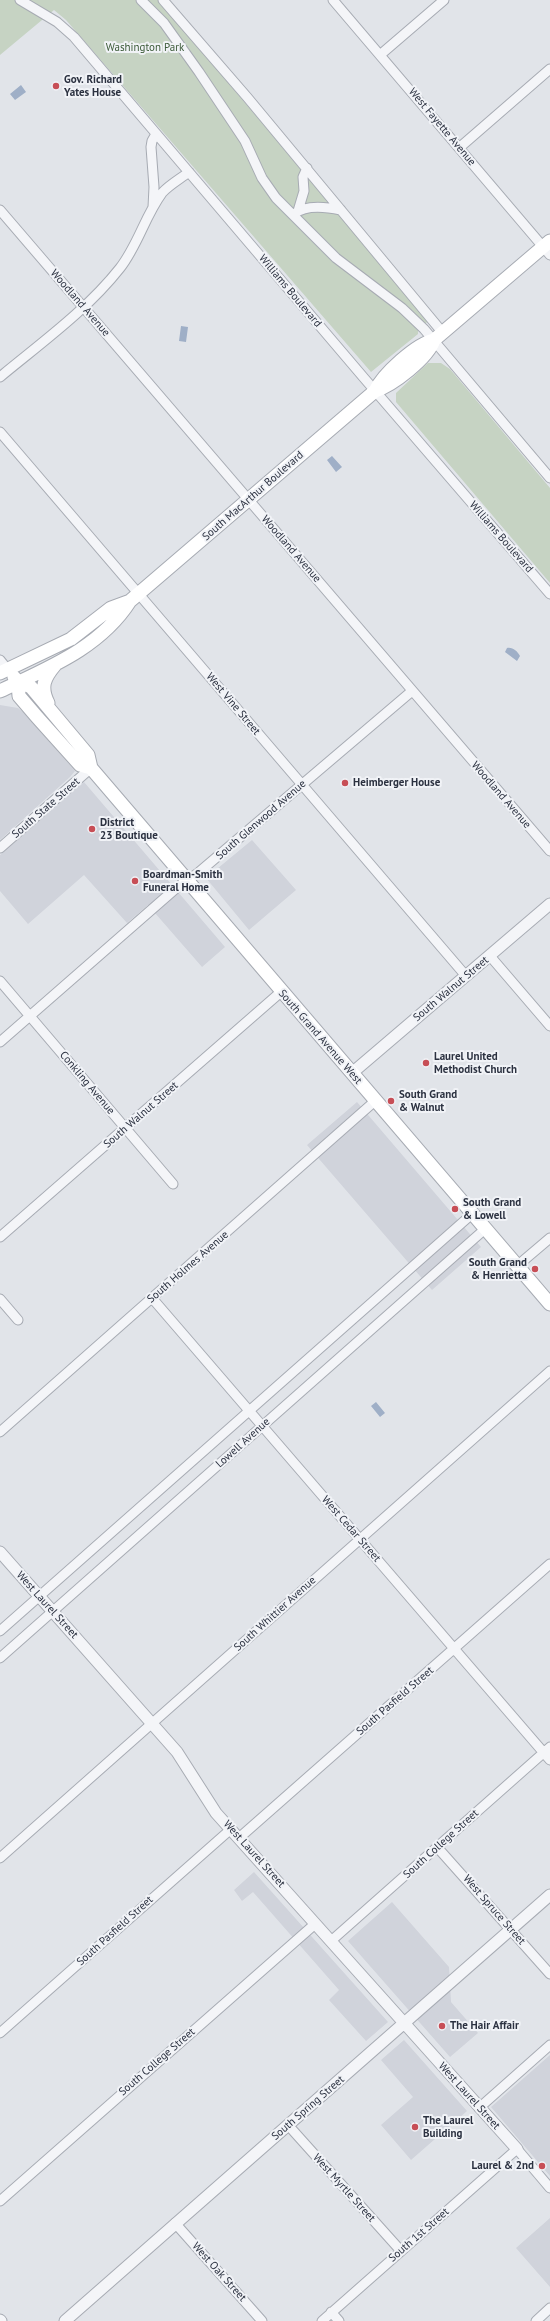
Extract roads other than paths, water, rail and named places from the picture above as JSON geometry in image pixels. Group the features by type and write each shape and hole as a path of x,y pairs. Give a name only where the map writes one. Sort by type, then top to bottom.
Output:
{"main road":[{"name":"South MacArthur Boulevard","path":"0,691 77,653 97,638 119,617 134,597 375,391 387,387 430,350 438,336 548,247"},
{"name":"South MacArthur Boulevard","path":"3,668 71,639 111,608 134,597"},
{"path":"56,664 47,675 43,684 44,695 56,717"},
{"name":"South Grand Avenue West","path":"3,668 18,682 31,687 88,755 91,768 550,1304"},
{"name":"South Grand Avenue West","path":"18,682 19,696 37,718 80,765 91,768"}],"street":[{"name":"Williams Boulevard","path":"20,0 57,22 74,37 550,594"},
{"path":"141,0 164,23 185,50 245,141 262,178 276,198 296,213 336,258 438,336"},
{"path":"163,0 342,210 438,336 550,478"},
{"name":"West Fayette Avenue","path":"333,0 459,148 548,247"},
{"path":"380,55 444,0"},
{"path":"459,148 550,69"},
{"path":"153,207 154,187 151,148 152,141 156,134"},
{"path":"296,213 304,191 303,177 307,168"},
{"path":"0,377 83,306 120,267 153,207 163,192 188,172"},
{"path":"296,213 320,206 342,210"},
{"name":"Woodland Avenue","path":"0,210 550,851"},
{"name":"West Vine Street","path":"0,432 134,597 301,785 466,976"},
{"name":"South Glenwood Avenue","path":"0,1042 187,880 412,690"},
{"name":"South State Street","path":"0,848 91,768"},
{"name":"South Walnut Street","path":"352,1074 550,904"},
{"path":"490,956 550,1026"},
{"name":"Conkling Avenue","path":"0,981 173,1184"},
{"name":"South Walnut Street","path":"0,1237 282,992"},
{"name":"South Holmes Avenue","path":"0,1432 375,1101"},
{"name":"Lowell Avenue","path":"0,1632 472,1214"},
{"name":"Lowell Avenue","path":"0,1658 486,1229"},
{"path":"517,1266 550,1238"},
{"name":"West Cedar Street","path":"152,1298 359,1539 547,1749 550,1760"},
{"path":"0,1299 18,1320"},
{"name":"South Whittier Avenue","path":"0,1858 550,1371"},
{"name":"West Laurel Street","path":"0,1552 177,1752 208,1801 231,1829 517,2150"},
{"name":"South Pasfield Street","path":"239,1838 550,1564"},
{"name":"South College Street","path":"331,1941 547,1749"},
{"name":"South Pasfield Street","path":"0,2033 231,1829"},
{"name":"West Spruce Street","path":"437,1847 550,1974"},
{"name":"South Spring Street","path":"65,2321 550,1895"},
{"name":"South College Street","path":"0,2201 315,1924"},
{"path":"479,2108 550,2045"},
{"name":"West Myrtle Street","path":"288,2125 401,2251"},
{"path":"517,2150 550,2188"},
{"name":"South 1st Street","path":"322,2321 517,2150"},
{"name":"West Oak Street","path":"175,2224 262,2321"},
{"path":"536,2321 550,2308"},
{"path":"332,2312 339,2321"}],"water":[{"path":"21,85 26,92 15,100 10,94"},
{"path":"181,326 188,327 186,342 179,341"},
{"path":"332,456 342,467 336,472 327,460"},
{"path":"507,648 518,652 520,656 517,661 505,652"},
{"path":"376,1402 385,1413 380,1417 371,1406"}],"place":[{"name":"Gov. Richard Yates House","path":"56,86"},
{"name":"Heimberger House","path":"345,783"},
{"name":"District 23 Boutique","path":"92,829"},
{"name":"Boardman-Smith Funeral Home","path":"135,881"},
{"name":"Laurel United Methodist Church","path":"426,1063"},
{"name":"South Grand & Walnut","path":"391,1101"},
{"name":"South Grand & Lowell","path":"455,1209"},
{"name":"South Grand & Henrietta","path":"535,1269"},
{"name":"The Hair Affair","path":"442,2026"},
{"name":"The Laurel Building","path":"415,2127"},
{"name":"Laurel & 2nd","path":"542,2166"}],"park label":[{"name":"Washington Park","path":"145,48"}]}
